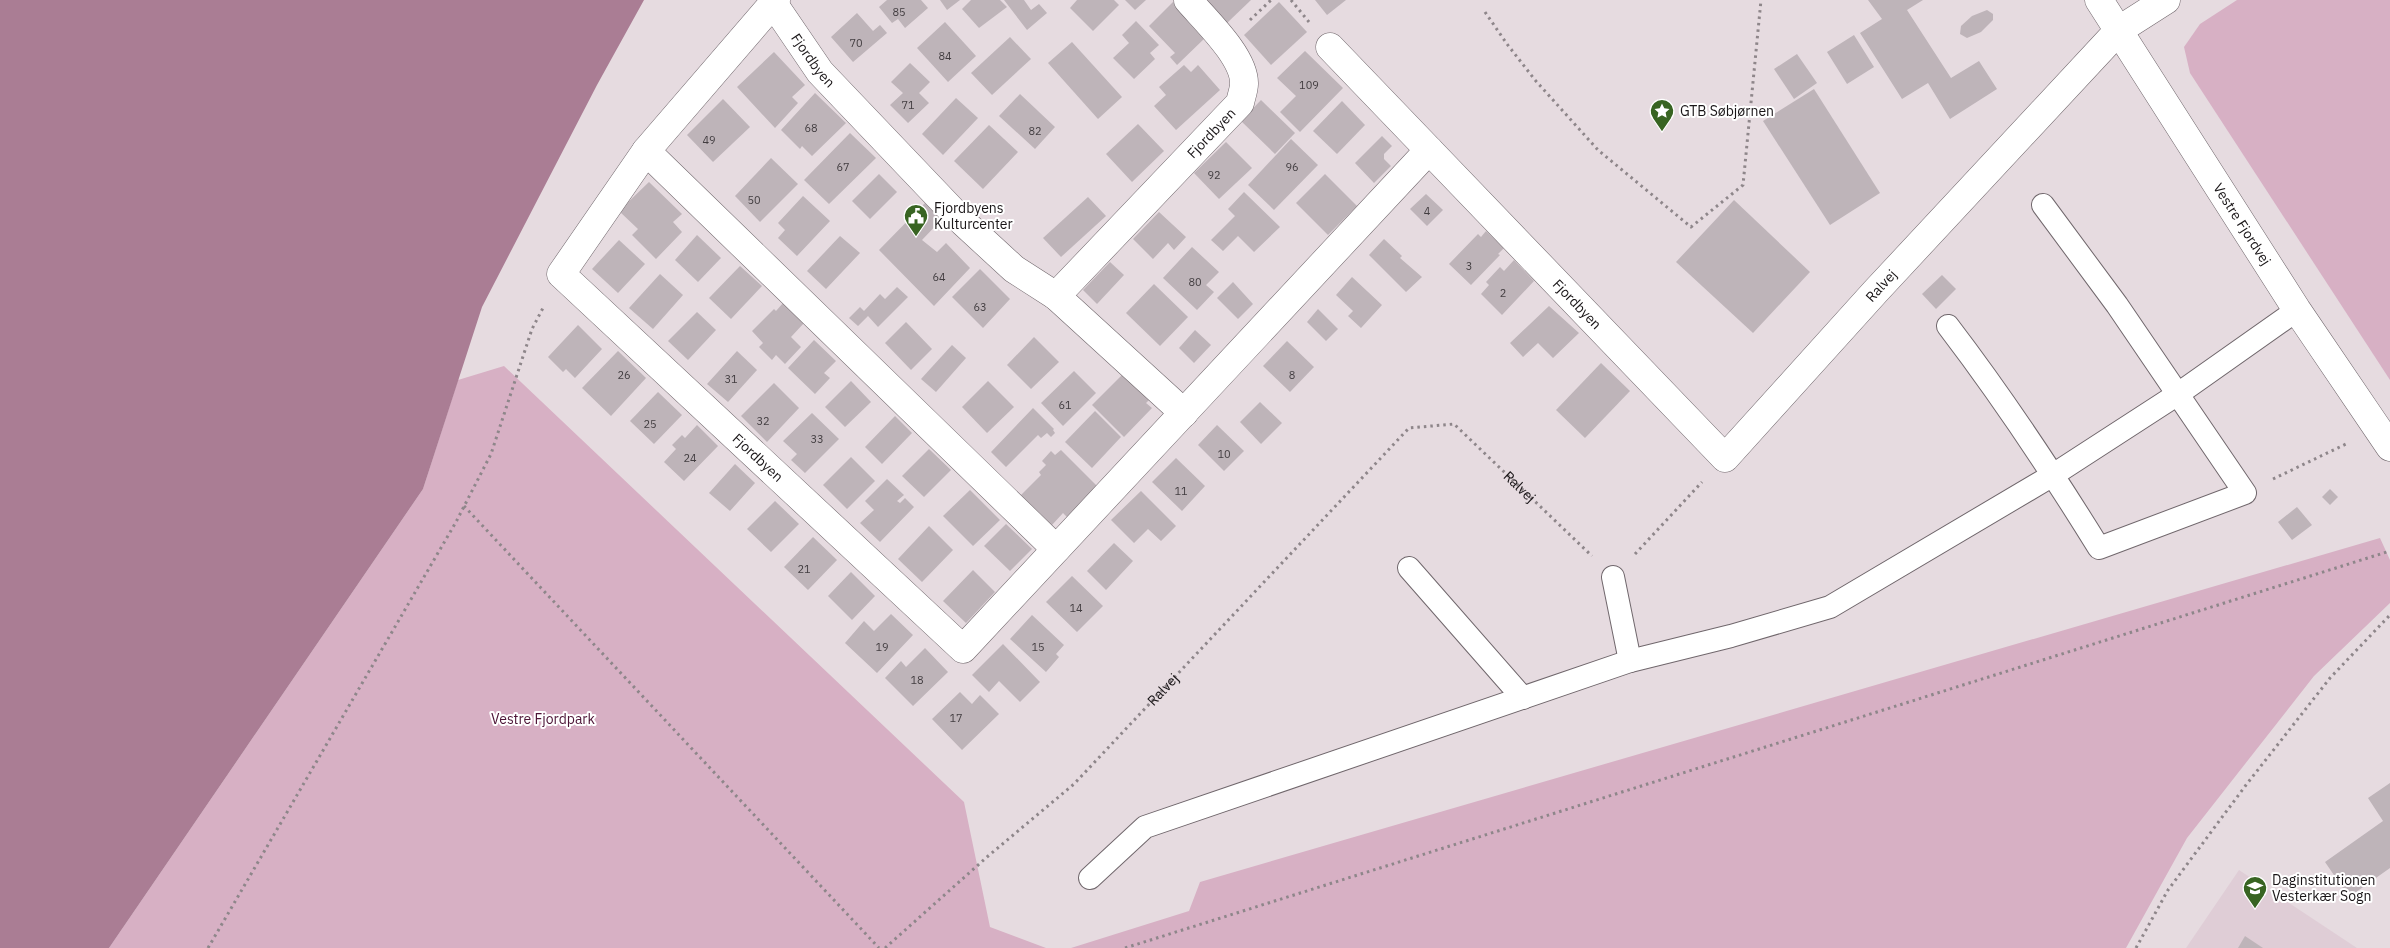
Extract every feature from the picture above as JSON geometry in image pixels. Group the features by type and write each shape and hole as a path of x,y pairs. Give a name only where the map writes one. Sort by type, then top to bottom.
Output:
{"street":[{"name":"Fjordbyen","path":"1056,296 1240,103 1245,83 1238,63 1226,44 1188,0"},
{"name":"Vestre Fjordvej","path":"2099,0 2297,310 2384,438"},
{"name":"Ralvej","path":"1725,458 1875,292 2119,30 2166,0"},
{"name":"Fjordbyen","path":"1184,413 1056,296 1014,269 963,222 820,72 774,2 646,151 561,274 963,649 1184,413 1429,150"},
{"name":"Fjordbyen","path":"1330,47 1725,458"},
{"path":"646,151 1056,549"}],"lane":[{"path":"1948,326 1994,386 2054,475 2098,548 2246,493 2117,305 2042,205"},
{"path":"1090,878 1145,827 1630,661 1731,636 1830,607 2054,475 2178,394 2297,310"},
{"path":"1409,568 1523,698"},
{"path":"1613,577 1630,661"}],"path":[{"path":"1486,12 1507,44 1536,80 1598,150 1692,227 1743,185 1761,0"},
{"path":"208,948 464,506 490,454 532,329 561,274"},
{"name":"Ralvej","path":"885,948 987,857 1074,784 1410,428 1454,424 1613,577"},
{"path":"2246,493 2384,438"},
{"path":"1613,577 1725,458"},
{"path":"464,506 879,948"},
{"path":"1126,948 2390,551"},
{"path":"2136,948 2168,890 2246,785 2330,678 2390,615"}],"shaded area":[{"path":"0,0 644,0 597,85 482,307 423,489 109,948 0,948"},
{"name":"Daginstitutionen Vesterkær Sogn","path":"2239,870 2357,948 2186,948"}],"green space":[{"path":"2237,0 2390,0 2390,380 2190,73 2184,47 2200,24"},
{"name":"Vestre Fjordpark","path":"504,366 964,802 990,927 1046,948 109,948 423,489 458,380"},
{"path":"2380,538 2390,560 2390,603 2314,676 2187,838 2126,948 1071,948 1189,911 1200,882"}],"building":[{"path":"887,0 921,0 928,8 905,28 898,19 892,23 879,7"},
{"path":"940,0 960,0 947,10"},
{"path":"971,0 1000,0 1007,7 979,28 962,9"},
{"path":"1004,0 1024,0 1031,10 1039,4 1047,13 1027,30"},
{"path":"1077,0 1114,0 1119,5 1093,31 1070,8"},
{"path":"1125,0 1146,0 1135,10"},
{"path":"1206,0 1251,0 1227,23"},
{"path":"1315,0 1346,0 1327,15"},
{"path":"1868,0 1923,0 1907,10 1951,78 1979,61 1997,89 1950,119 1928,83 1902,99 1860,33 1882,19"},
{"path":"1173,2 1206,37 1177,65 1170,57 1175,53 1149,26"},
{"path":"1279,2 1307,32 1271,65 1244,35"},
{"path":"1987,10 1993,14 1993,20 1981,32 1967,38 1960,34 1961,26 1972,16"},
{"path":"857,13 873,31 880,25 887,33 853,62 831,37"},
{"path":"1136,21 1159,45 1150,53 1155,59 1134,79 1113,58 1129,43 1122,35"},
{"path":"945,22 976,56 948,82 917,48"},
{"path":"1854,35 1874,67 1847,84 1827,52"},
{"path":"1010,37 1031,59 992,95 971,73"},
{"path":"1072,42 1122,97 1098,119 1048,63"},
{"path":"1305,51 1343,88 1300,132 1280,112 1296,96 1277,78"},
{"path":"774,52 805,85 792,97 798,103 775,128 737,87"},
{"path":"1797,54 1817,83 1794,99 1774,69"},
{"path":"910,63 930,82 919,93 929,103 908,123 890,105 903,93 891,82"},
{"path":"1184,65 1191,72 1198,65 1220,90 1176,130 1154,106 1166,95 1159,87"},
{"path":"1814,89 1880,193 1830,225 1763,121"},
{"path":"815,93 846,123 812,156 802,146 800,149 781,130"},
{"path":"1020,94 1055,127 1035,149 999,116"},
{"path":"956,98 978,118 943,155 922,134"},
{"path":"723,99 750,127 713,162 687,135"},
{"path":"1261,100 1295,133 1275,154 1241,121"},
{"path":"1342,101 1365,125 1337,154 1313,131"},
{"path":"1138,124 1164,151 1132,182 1106,154"},
{"path":"989,125 1018,152 983,189 954,161"},
{"path":"850,133 876,158 829,204 804,180"},
{"path":"1382,136 1392,146 1384,154 1384,159 1391,166 1374,183 1355,163"},
{"path":"1291,139 1318,165 1274,210 1248,185"},
{"path":"1226,142 1252,168 1219,199 1194,173"},
{"path":"771,158 798,184 760,222 735,196"},
{"path":"879,174 897,192 870,219 852,201"},
{"path":"1325,174 1357,206 1328,235 1296,203"},
{"path":"649,182 682,214 673,222 682,232 656,259 632,235 638,229 619,211"},
{"path":"1244,192 1280,227 1254,252 1238,236 1223,251 1211,240 1235,216 1228,209"},
{"path":"1426,194 1443,210 1427,226 1410,209"},
{"path":"803,196 830,221 797,256 778,238 785,230 778,223"},
{"path":"1088,197 1106,216 1061,257 1043,238"},
{"path":"1734,200 1810,272 1753,333 1676,262"},
{"path":"925,203 942,219 922,240 937,252 946,243 970,268 934,306 879,250"},
{"path":"1159,212 1186,237 1174,250 1168,243 1153,259 1133,239"},
{"path":"1486,231 1504,248 1498,254 1500,255 1471,285 1449,264 1478,234 1481,237"},
{"path":"697,235 721,258 698,282 675,260"},
{"path":"840,236 860,253 826,289 807,271"},
{"path":"1384,239 1402,256 1400,258 1422,277 1406,292 1369,255"},
{"path":"619,240 645,264 618,293 592,269"},
{"path":"1192,247 1219,272 1206,285 1214,292 1197,310 1163,278"},
{"path":"1514,260 1534,281 1502,315 1481,294 1489,285 1486,282 1500,267 1504,271"},
{"path":"1110,262 1124,275 1097,304 1083,290"},
{"path":"740,266 762,286 731,319 709,298"},
{"path":"980,269 1010,299 983,328 952,297"},
{"path":"660,274 683,295 653,329 629,308"},
{"path":"1942,275 1956,289 1936,309 1922,294"},
{"path":"1352,277 1382,305 1361,328 1348,316 1353,311 1336,295"},
{"path":"1233,282 1253,304 1238,319 1217,298"},
{"path":"1154,284 1188,317 1160,346 1126,313"},
{"path":"897,287 908,297 878,327 868,316 858,326 849,318 860,307 864,311 880,294 885,299"},
{"path":"783,303 804,323 791,337 801,347 785,364 776,355 772,360 759,347 763,343 752,331 774,309 776,311"},
{"path":"1549,306 1579,333 1553,358 1538,343 1523,357 1510,343"},
{"path":"1318,309 1338,329 1326,341 1307,322"},
{"path":"697,312 716,330 688,360 668,341"},
{"path":"906,322 932,349 911,370 885,343"},
{"path":"578,325 602,349 575,378 566,369 563,372 548,357"},
{"path":"1195,330 1211,345 1194,363 1179,348"},
{"path":"1034,337 1059,362 1031,389 1007,365"},
{"path":"814,340 836,361 824,373 830,378 815,394 788,368"},
{"path":"1287,341 1314,367 1290,392 1263,366"},
{"path":"952,345 966,358 936,392 921,379"},
{"path":"618,351 646,378 611,416 582,388"},
{"path":"737,351 757,370 728,402 707,384"},
{"path":"1601,363 1630,391 1585,438 1556,410"},
{"path":"1074,371 1096,393 1063,426 1041,403"},
{"path":"1123,374 1149,400 1146,403 1152,408 1124,437 1092,405"},
{"path":"851,381 871,402 845,427 825,407"},
{"path":"988,381 1014,407 987,433 962,407"},
{"path":"774,383 799,408 767,442 741,416"},
{"path":"658,392 682,415 654,444 630,421"},
{"path":"1260,402 1282,423 1261,444 1240,422"},
{"path":"1033,408 1054,429 1055,433 1051,437 1047,433 1041,438 1038,435 1006,467 991,452"},
{"path":"1095,411 1121,437 1092,468 1065,442"},
{"path":"812,413 839,439 805,473 791,460 797,454 783,441"},
{"path":"895,416 912,433 882,464 865,447"},
{"path":"697,425 718,446 684,481 664,462 676,449 672,445 682,435 685,438"},
{"path":"1217,425 1244,451 1224,471 1198,445"},
{"path":"929,449 951,470 924,497 902,476"},
{"path":"1061,450 1099,488 1069,519 1063,513 1052,525 1021,495 1041,475 1039,472 1046,465 1042,461 1051,451 1055,455"},
{"path":"851,457 875,481 847,509 823,485"},
{"path":"1176,458 1205,486 1182,511 1152,482"},
{"path":"735,464 755,483 730,511 709,493"},
{"path":"887,479 904,495 897,501 900,503 905,498 914,507 880,542 860,523 874,510 865,501"},
{"path":"2330,489 2338,497 2330,505 2322,497"},
{"path":"970,490 1000,520 973,546 943,516"},
{"path":"1141,491 1176,526 1161,541 1148,529 1134,543 1111,520"},
{"path":"775,501 799,524 771,552 747,529"},
{"path":"2297,507 2312,525 2292,540 2278,522"},
{"path":"1006,524 1032,549 1010,571 984,546"},
{"path":"929,526 953,550 922,582 898,559"},
{"path":"813,537 837,560 808,590 784,567"},
{"path":"1114,543 1133,561 1106,590 1087,571"},
{"path":"973,570 995,592 966,623 943,601"},
{"path":"851,572 875,596 852,620 828,596"},
{"path":"1072,576 1103,606 1077,632 1046,602"},
{"path":"891,614 913,635 877,673 845,643 864,621 874,631"},
{"path":"1032,615 1064,645 1056,654 1059,657 1046,672 1010,639"},
{"path":"1003,644 1040,682 1020,702 999,681 989,692 972,675"},
{"path":"925,648 948,672 913,706 885,678 901,661 906,667"},
{"path":"960,692 972,704 980,695 999,714 962,750 932,719"},
{"path":"2390,783 2390,868 2349,897 2325,862 2383,821 2368,798"},
{"path":"2245,936 2263,948 2238,948"}],"place":[{"name":"GTB Søbjørnen","path":"1662,132"},
{"name":"Fjordbyens Kulturcenter","path":"916,237"},
{"name":"Daginstitutionen Vesterkær Sogn","path":"2255,909"}]}
